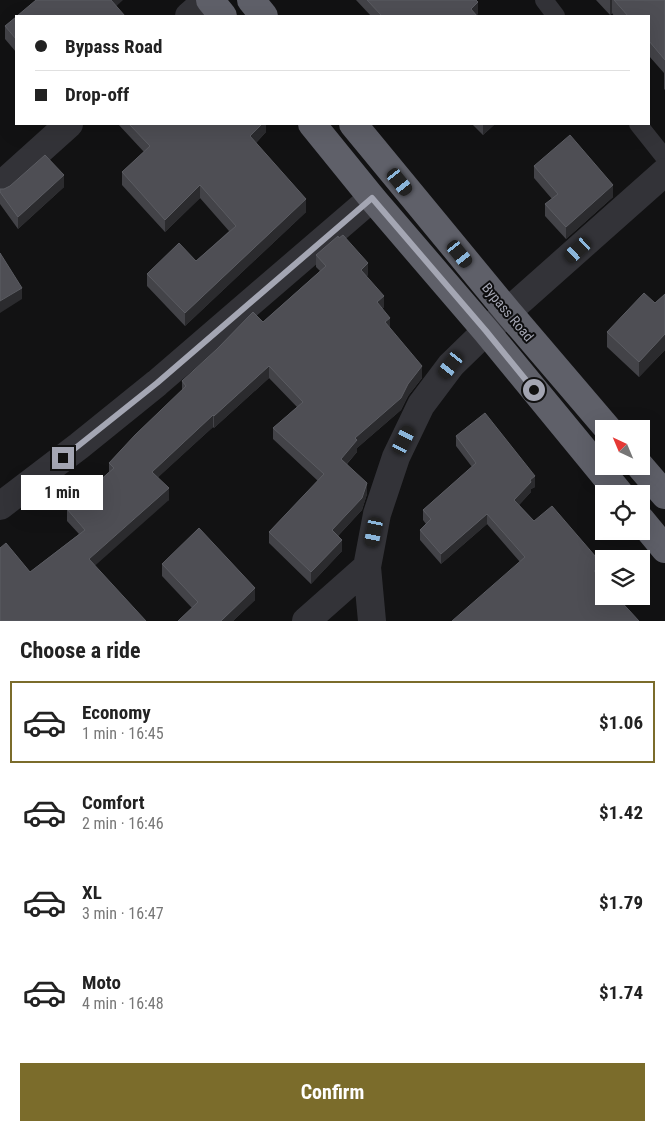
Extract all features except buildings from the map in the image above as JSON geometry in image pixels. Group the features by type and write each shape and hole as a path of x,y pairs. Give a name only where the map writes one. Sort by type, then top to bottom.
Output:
{"highway":[{"path":"209,0 223,15"},
{"path":"251,0 263,15"},
{"path":"313,125 613,485"},
{"name":"Bypass Road","path":"354,125 508,312 600,420"},
{"path":"648,475 665,495"},
{"path":"650,530 665,548"}],"street":[{"path":"190,15 209,0"},
{"path":"0,186 68,125"},
{"path":"372,621 367,567 377,514 396,457 421,405 451,365 486,331 665,172"},
{"path":"0,506 157,383 372,198"},
{"path":"306,621 367,567"}],"lane":[{"path":"544,0 555,15"},
{"path":"639,125 665,158"}],"route":[{"path":"63,458 157,383 372,198 534,390"}]}
